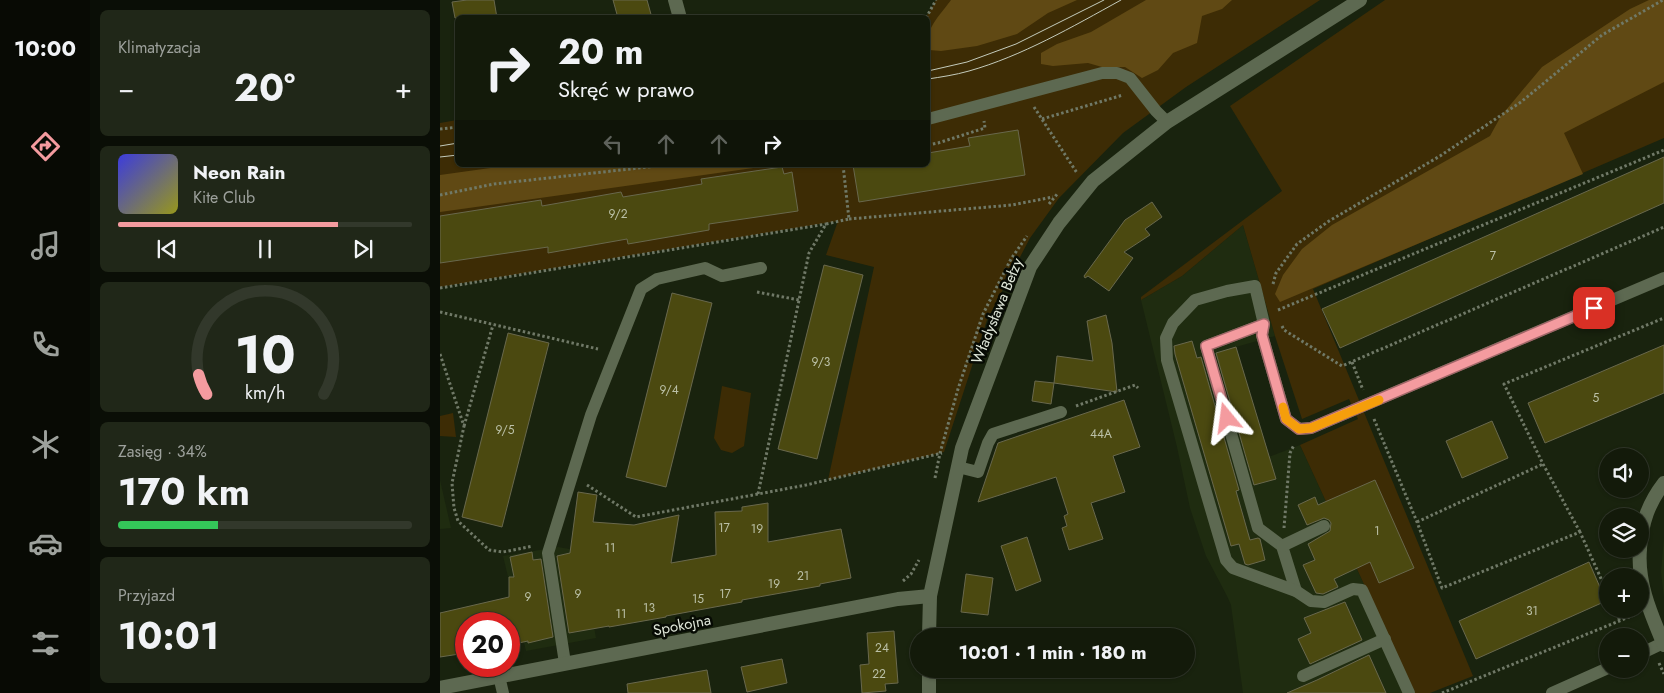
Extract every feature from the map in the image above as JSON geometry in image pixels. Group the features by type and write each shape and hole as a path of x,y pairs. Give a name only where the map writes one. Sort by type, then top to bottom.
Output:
{"street":[{"path":"675,0 679,15"},
{"name":"Władysława Bełzy","path":"929,628 930,596 962,448 1030,267 1059,223 1093,181 1167,122 1360,0"},
{"path":"1649,509 1653,498 1664,483"},
{"path":"1640,558 1641,582 1651,614 1664,644"},
{"name":"Spokojna","path":"520,672 898,599 930,596"},
{"name":"Spokojna","path":"440,688 495,677"},
{"path":"929,678 929,693"}],"lane":[{"path":"930,118 1102,73 1118,73 1130,78 1167,122"},
{"path":"565,664 548,553 591,415 642,289 657,279 705,268 722,276 761,268"},
{"path":"1409,693 1362,590 1353,589 1324,602 1311,601 1296,591 1233,568 1226,560 1167,360 1166,338 1173,323 1195,300 1255,286 1264,324 1262,335 1286,419 1299,429 1311,428 1664,278"},
{"path":"1264,324 1206,346 1258,528 1282,546 1296,591"},
{"path":"958,467 978,472 993,434 1061,412"},
{"path":"1282,546 1324,526"},
{"path":"1303,676 1385,639"},
{"path":"1649,650 1664,644"},
{"path":"1552,693 1599,672"},
{"path":"500,677 503,693"}],"path":[{"path":"928,15 936,0"},
{"path":"1272,288 1276,273 1297,244 1313,232 1440,156 1521,102 1602,35 1663,0"},
{"path":"1042,120 1140,90"},
{"path":"1025,94 1078,174 1072,180"},
{"path":"440,129 455,126"},
{"path":"930,145 985,128"},
{"path":"935,135 936,144"},
{"path":"1275,312 1664,150"},
{"path":"440,195 494,184 648,167"},
{"path":"843,167 849,219"},
{"path":"440,288 849,219 1012,205 1054,197 1060,192"},
{"path":"758,494 809,253 826,224"},
{"path":"1281,324 1284,330 1342,366 1664,228"},
{"path":"757,292 799,300"},
{"path":"1272,303 1278,318"},
{"path":"440,312 595,349 616,351"},
{"path":"1599,574 1580,532 1543,464 1504,384 1664,318"},
{"path":"493,324 464,426 452,483 454,508 458,521 489,550 503,552 551,542"},
{"path":"440,354 464,426"},
{"path":"1352,362 1442,588 1580,532"},
{"path":"1061,412 1135,384 1138,388"},
{"path":"1282,546 1290,454 1299,429"},
{"path":"572,474 636,517 806,485 962,448"},
{"path":"1417,522 1543,464"},
{"path":"1442,693 1626,618"}],"shaded area":[{"path":"936,0 1320,0 1186,87 1123,133 1059,198 1030,238 987,320 944,452 828,480 874,267 826,255 838,221 440,287 440,123 455,120 455,167 930,167 930,15 927,15"},
{"path":"951,0 1077,0 1048,13 1017,34 977,46 941,51 930,50 930,30"},
{"path":"1146,0 1232,0 1222,9 1202,16 1197,43 1173,53 1158,70 1142,78 1125,67 1102,67 1088,63 1053,66 1041,64 1041,53 1057,44 1091,32"},
{"path":"1385,0 1664,0 1664,138 1313,289 1473,676 1430,693 1414,693 1300,445 1358,419 1349,399 1302,419 1275,336 1243,225 1182,276 1141,300 1141,297 1282,191 1230,106"},
{"path":"1649,0 1664,0 1664,82 1564,133 1583,174 1280,302 1275,294 1283,275 1302,249 1332,225 1490,136 1501,116 1542,67 1630,9"},
{"path":"497,167 761,167 440,212 440,175"},
{"path":"1243,225 1275,336 1236,347 1269,457 1300,445 1414,693 1243,693 1231,605 1206,556 1190,508 1141,300 1182,276"},
{"path":"722,386 751,393 744,446 732,453 721,450 714,438"},
{"path":"453,413 456,437 440,436 440,416"},
{"path":"440,480 451,528 440,529"},
{"path":"1664,537 1664,598 1661,572"},
{"path":"558,547 581,551 596,638 526,651 520,626 520,612 517,612 503,556"}],"building":[{"path":"494,0 496,15 455,15 455,18 452,2"},
{"path":"613,0 647,0 651,15 617,15"},
{"path":"1018,130 1025,175 859,202 853,167 930,167 930,153 970,146 968,138"},
{"path":"1664,157 1664,203 1340,348 1322,309"},
{"path":"782,167 784,174 792,172 798,211 709,224 709,230 628,244 627,239 548,253 548,247 440,263 440,216 541,200 542,206 621,192 623,197 702,184 701,179"},
{"path":"1152,202 1162,217 1145,229 1150,235 1124,252 1133,258 1109,291 1088,276 1085,278 1084,276 1125,220"},
{"path":"824,265 863,275 817,459 778,449"},
{"path":"672,293 712,303 666,487 626,477"},
{"path":"1106,315 1112,343 1117,392 1054,383 1057,356 1093,361 1087,321"},
{"path":"508,333 549,343 502,527 462,517"},
{"path":"1192,341 1197,358 1201,357 1239,490 1236,491 1250,540 1260,539 1265,560 1248,565 1245,564 1239,544 1231,546 1175,354 1174,346"},
{"path":"1664,345 1664,393 1545,443 1528,403"},
{"path":"1236,347 1276,479 1254,485 1216,353"},
{"path":"1035,381 1054,383 1051,404 1032,401"},
{"path":"1124,400 1140,447 1113,456 1125,492 1091,503 1103,539 1069,550 1062,528 1067,526 1064,516 1068,514 1056,477 978,502 998,443"},
{"path":"1492,421 1508,458 1462,478 1446,441"},
{"path":"1375,480 1414,568 1379,583 1370,562 1334,579 1338,587 1323,594 1316,593 1303,565 1315,560 1308,544 1330,531 1331,523 1324,518 1307,525 1298,505 1315,497 1318,505"},
{"path":"578,492 597,495 593,522 634,525 679,515 671,563 716,555 715,512 742,511 742,507 768,503 768,542 841,529 851,578 666,617 569,633 557,556 570,553"},
{"path":"1027,537 1041,581 1016,591 1001,546"},
{"path":"532,552 533,560 541,559 553,637 528,643 528,641 520,643 520,612 455,612 455,655 440,657 440,613 509,597 509,577 514,577 510,557"},
{"path":"1589,562 1599,585 1599,604 1476,659 1459,621"},
{"path":"966,574 993,578 988,615 961,612"},
{"path":"1345,602 1362,640 1310,664 1298,639 1311,633 1304,618"},
{"path":"894,631 898,683 885,684 886,691 862,693 860,665 869,664 867,633"},
{"path":"1369,655 1386,693 1287,693 1317,680"},
{"path":"782,659 787,683 747,692 741,667"},
{"path":"707,670 711,693 628,693 627,684"}],"tram line":[{"path":"930,71 967,62 1016,44 1104,0"},
{"path":"930,79 953,75 989,65 1046,40 1121,0"},
{"path":"440,146 455,144"},
{"path":"440,157 455,155"}],"slow traffic":[{"path":"1283,407 1286,419 1299,429 1311,428 1379,400"}],"route":[{"path":"1227,418 1206,346 1264,324 1262,335 1286,419 1299,429 1311,428 1594,308"}]}
